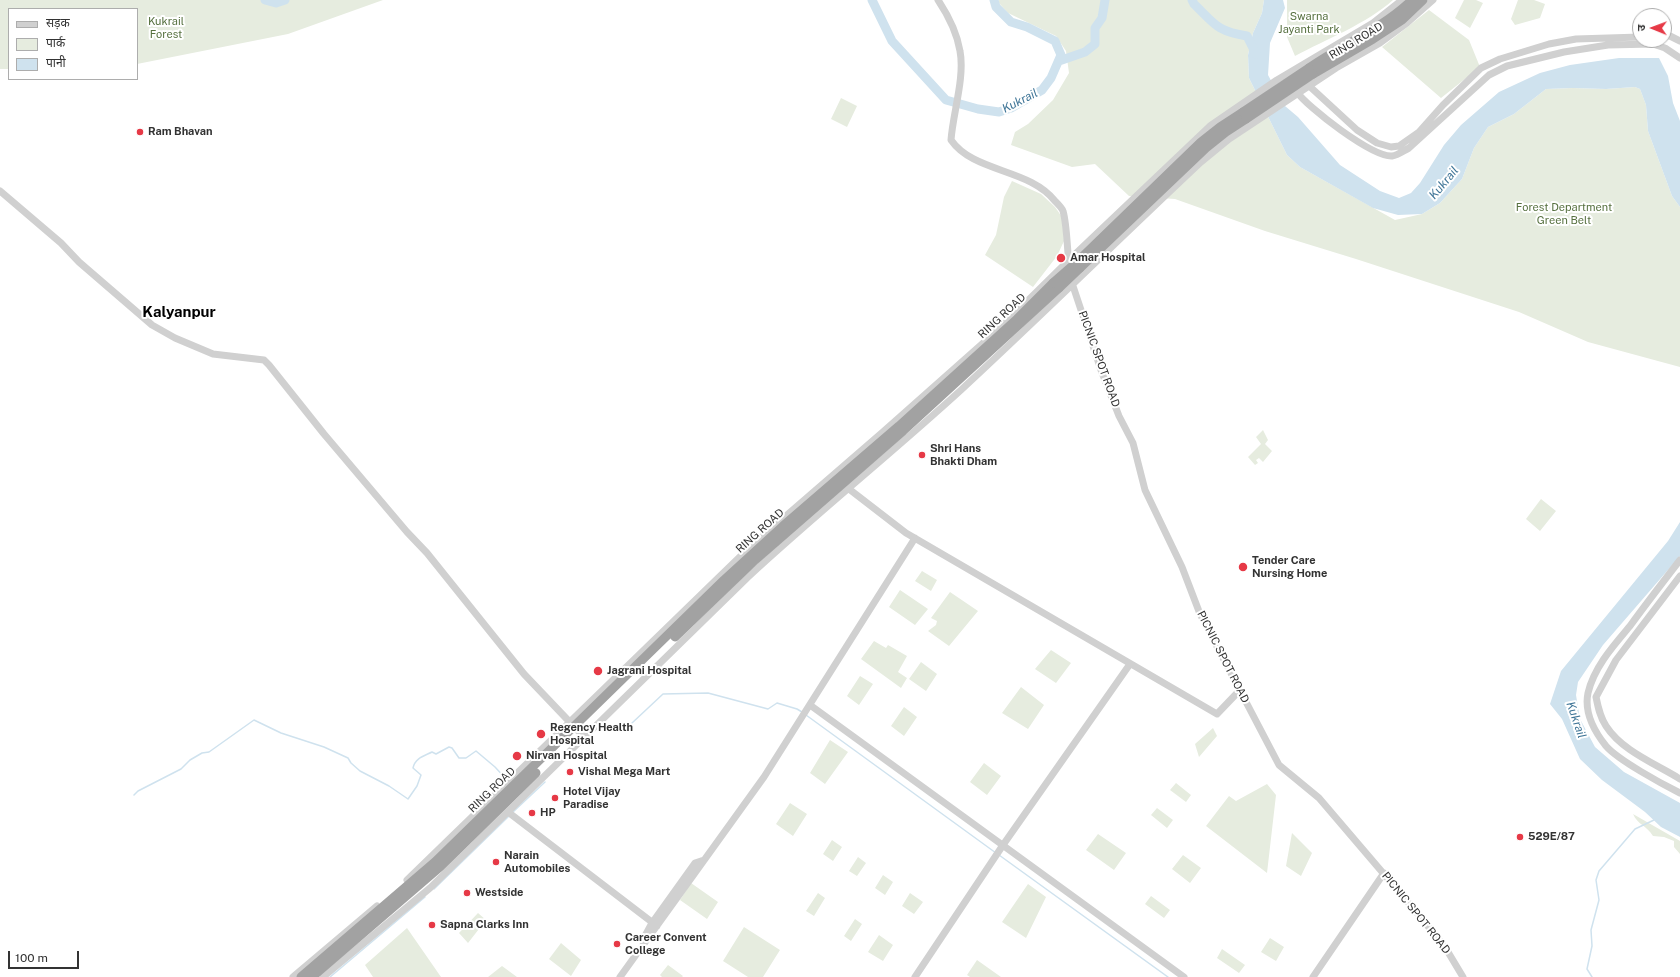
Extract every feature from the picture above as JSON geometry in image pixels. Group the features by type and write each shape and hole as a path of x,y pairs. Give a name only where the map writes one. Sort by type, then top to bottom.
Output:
{"highway":[{"name":"RING ROAD","path":"312,977 441,866 724,580 782,526 899,426 1017,319 1057,285 1206,148 1245,115 1378,27 1402,10 1412,0"},
{"name":"RING ROAD","path":"1311,71 1373,39 1402,20 1423,0"},
{"name":"RING ROAD","path":"301,977 436,862 577,730"}],"street":[{"path":"938,0 955,32 960,52 961,72 951,140 957,148 968,157 1040,186 1050,195 1063,210 1069,260"},
{"path":"1057,285 1072,284 1201,162 1229,139 1245,115 1277,80 1373,23 1402,0"},
{"name":"RING ROAD","path":"1245,115 1289,99 1298,94 1336,68 1380,43 1407,23 1433,0"},
{"path":"1296,68 1309,87 1357,130 1377,143 1391,147 1399,146 1419,132 1443,105 1481,68 1500,59 1549,44 1576,39 1632,37"},
{"path":"1284,76 1298,94 1335,126 1360,143 1382,153 1393,156 1400,154 1408,148 1489,75 1506,66 1564,52 1608,45 1653,44 1665,48 1680,58"},
{"path":"293,977 413,875 797,532 849,489 961,390 1057,285 1069,260 1210,126 1245,115"},
{"path":"0,191 61,243 79,262 152,325 175,338 213,354 264,360 269,364 324,434 407,532 427,553 524,674 577,730"},
{"name":"PICNIC SPOT ROAD","path":"1069,260 1072,284 1103,376 1119,416 1133,443 1146,490 1182,567 1200,614 1279,765 1319,798 1384,873 1445,947 1463,977"},
{"path":"849,489 906,533 1217,714 1240,690"},
{"path":"614,977 705,860 764,777 915,538"},
{"path":"1680,560 1609,652 1595,675 1588,693 1587,707 1593,729 1607,747 1625,761 1680,793"},
{"path":"1680,576 1616,660 1596,697 1599,712 1606,726 1617,739 1633,751 1680,779"},
{"path":"914,977 1130,664"},
{"path":"806,710 1000,851 1184,977"},
{"path":"323,977 430,888 510,813 577,730"},
{"path":"510,813 654,924"},
{"path":"1313,977 1384,873"},
{"path":"620,977 654,924"}],"green space":[{"name":"Kukrail Forest","path":"0,0 383,0 288,34 138,64 138,8 8,8 8,69 0,69"},
{"name":"Forest Department Green Belt","path":"999,0 1264,0 1262,13 1253,33 1248,55 1249,78 1287,155 1300,167 1395,220 1422,214 1440,203 1462,179 1474,148 1488,127 1514,114 1546,89 1606,89 1635,87 1640,89 1646,105 1648,131 1672,196 1680,207 1680,367 1588,342 1519,312 1265,231 1175,199 1129,196 1095,164 1072,167 1011,145 1015,132 1028,124 1053,100 1069,73 1066,51 1056,36 1008,13 998,2"},
{"name":"Swarna Jayanti Park","path":"1287,0 1393,0 1359,24 1295,56 1287,37"},
{"path":"1464,0 1476,0 1483,3 1470,28 1455,18"},
{"path":"1518,0 1534,0 1545,4 1540,18 1515,25 1511,19"},
{"path":"1429,10 1469,40 1480,67 1441,98 1382,47"},
{"path":"841,98 857,106 847,127 831,119"},
{"path":"1012,181 1041,194 1055,207 1062,217 1064,241 1057,256 1033,287 985,255 996,235 1004,197"},
{"path":"1263,430 1268,440 1265,444 1272,451 1263,462 1259,458 1256,460 1258,463 1255,465 1248,457 1261,444 1256,437"},
{"path":"1541,499 1556,511 1540,531 1526,519"},
{"path":"922,571 937,580 931,591 915,581"},
{"path":"900,590 928,609 915,625 889,607"},
{"path":"950,592 978,611 949,646 928,631 936,625 937,621 931,618"},
{"path":"874,641 886,648 888,645 907,656 898,672 907,678 901,688 861,659"},
{"path":"1051,650 1071,663 1056,683 1035,669"},
{"path":"921,662 937,674 926,691 909,679"},
{"path":"860,676 873,684 859,705 847,696"},
{"path":"1021,687 1044,705 1028,729 1002,713"},
{"path":"904,707 917,717 904,736 891,726"},
{"path":"1213,728 1217,736 1199,757 1195,744"},
{"path":"830,740 848,752 825,784 810,773"},
{"path":"984,763 1001,776 987,795 970,782"},
{"path":"1176,783 1191,795 1186,802 1170,790"},
{"path":"1267,784 1276,795 1267,873 1206,826 1229,796 1236,801"},
{"path":"790,803 807,814 793,836 776,824"},
{"path":"1157,808 1173,820 1167,828 1151,815"},
{"path":"1633,814 1680,841 1680,854 1674,847 1674,841 1664,837 1653,836 1648,829 1637,821"},
{"path":"1292,833 1312,853 1301,876 1286,866"},
{"path":"1098,834 1126,853 1114,870 1086,850"},
{"path":"832,840 842,847 833,861 823,854"},
{"path":"1183,855 1201,868 1190,883 1172,869"},
{"path":"858,857 866,863 857,876 849,871"},
{"path":"883,875 893,882 885,895 875,888"},
{"path":"691,883 718,902 707,919 680,900"},
{"path":"1028,884 1046,897 1026,938 1002,922"},
{"path":"818,893 825,898 814,916 806,911"},
{"path":"910,893 923,902 914,914 902,906"},
{"path":"1151,896 1170,910 1164,918 1145,904"},
{"path":"478,913 486,920 468,943 459,933"},
{"path":"855,919 862,924 851,941 844,936"},
{"path":"744,927 780,950 763,977 748,977 723,961"},
{"path":"407,928 441,977 373,977 365,965"},
{"path":"879,935 893,945 883,961 868,952"},
{"path":"1270,938 1284,947 1276,961 1261,952"},
{"path":"561,943 581,960 571,976 549,959"},
{"path":"1222,949 1245,965 1239,973 1217,958"},
{"path":"977,960 1001,977 970,977 967,975"},
{"path":"668,965 683,976 662,977 660,975"},
{"path":"502,966 517,977 488,977"}],"water":[{"path":"1264,0 1283,0 1285,8 1270,43 1268,75 1285,106 1298,117 1340,165 1380,191 1399,198 1411,193 1420,183 1444,145 1461,125 1499,92 1540,73 1570,65 1619,58 1659,58 1668,76 1673,103 1680,121 1680,207 1672,196 1648,131 1646,105 1640,89 1635,87 1606,89 1546,89 1514,114 1488,127 1474,148 1462,179 1440,203 1422,214 1398,215 1373,208 1300,167 1287,155 1249,78 1248,55 1253,33 1262,13"},
{"path":"1680,522 1680,556 1603,645 1578,682 1576,695 1580,719 1595,747 1624,772 1680,803 1680,837 1661,827 1645,812 1602,780 1580,759 1562,719 1550,704 1561,671 1668,541"}],"waterway":[{"name":"Kukrail","path":"265,0 276,3 285,0"},
{"name":"Kukrail","path":"872,0 892,41 946,100 978,109 999,112 1011,108 1042,90 1051,78 1061,55 1055,41 1027,27 1011,22 996,7 994,0"},
{"path":"1059,61 1085,52 1095,44 1095,28 1102,18 1105,0"},
{"path":"1192,0 1194,4 1217,26 1229,32 1247,36 1256,54"},
{"path":"632,723 663,694 708,693 768,709 777,703 802,712"},
{"path":"806,715 996,853"},
{"path":"134,795 138,791 181,769 190,760 202,753 209,752 254,720 281,733 324,747 348,758 360,771 389,786 408,799 417,786 421,775 413,768 416,762 420,758 432,752 436,754 449,747 452,748 459,758 466,758 476,751 495,767 506,779 508,778"},
{"path":"513,812 545,782"},
{"path":"434,889 509,816"},
{"path":"1592,977 1587,969 1592,946 1591,930 1599,900 1596,880 1599,871 1635,829 1654,820"},
{"path":"999,855 1168,977"},
{"path":"330,977 425,897"}],"place":[{"name":"Ram Bhavan","path":"140,132"},
{"name":"Amar Hospital","path":"1061,258"},
{"name":"Shri Hans Bhakti Dham","path":"922,455"},
{"name":"Tender Care Nursing Home","path":"1243,567"},
{"name":"Jagrani Hospital","path":"598,671"},
{"name":"Regency Health Hospital","path":"541,734"},
{"name":"Nirvan Hospital","path":"517,756"},
{"name":"Vishal Mega Mart","path":"570,772"},
{"name":"Hotel Vijay Paradise","path":"555,798"},
{"name":"HP","path":"532,813"},
{"name":"529E/87","path":"1520,837"},
{"name":"Narain Automobiles","path":"496,862"},
{"name":"Westside","path":"467,893"},
{"name":"Sapna Clarks Inn","path":"432,925"},
{"name":"Career Convent College","path":"617,944"}],"district":[{"name":"Kalyanpur","path":"179,312"}]}
